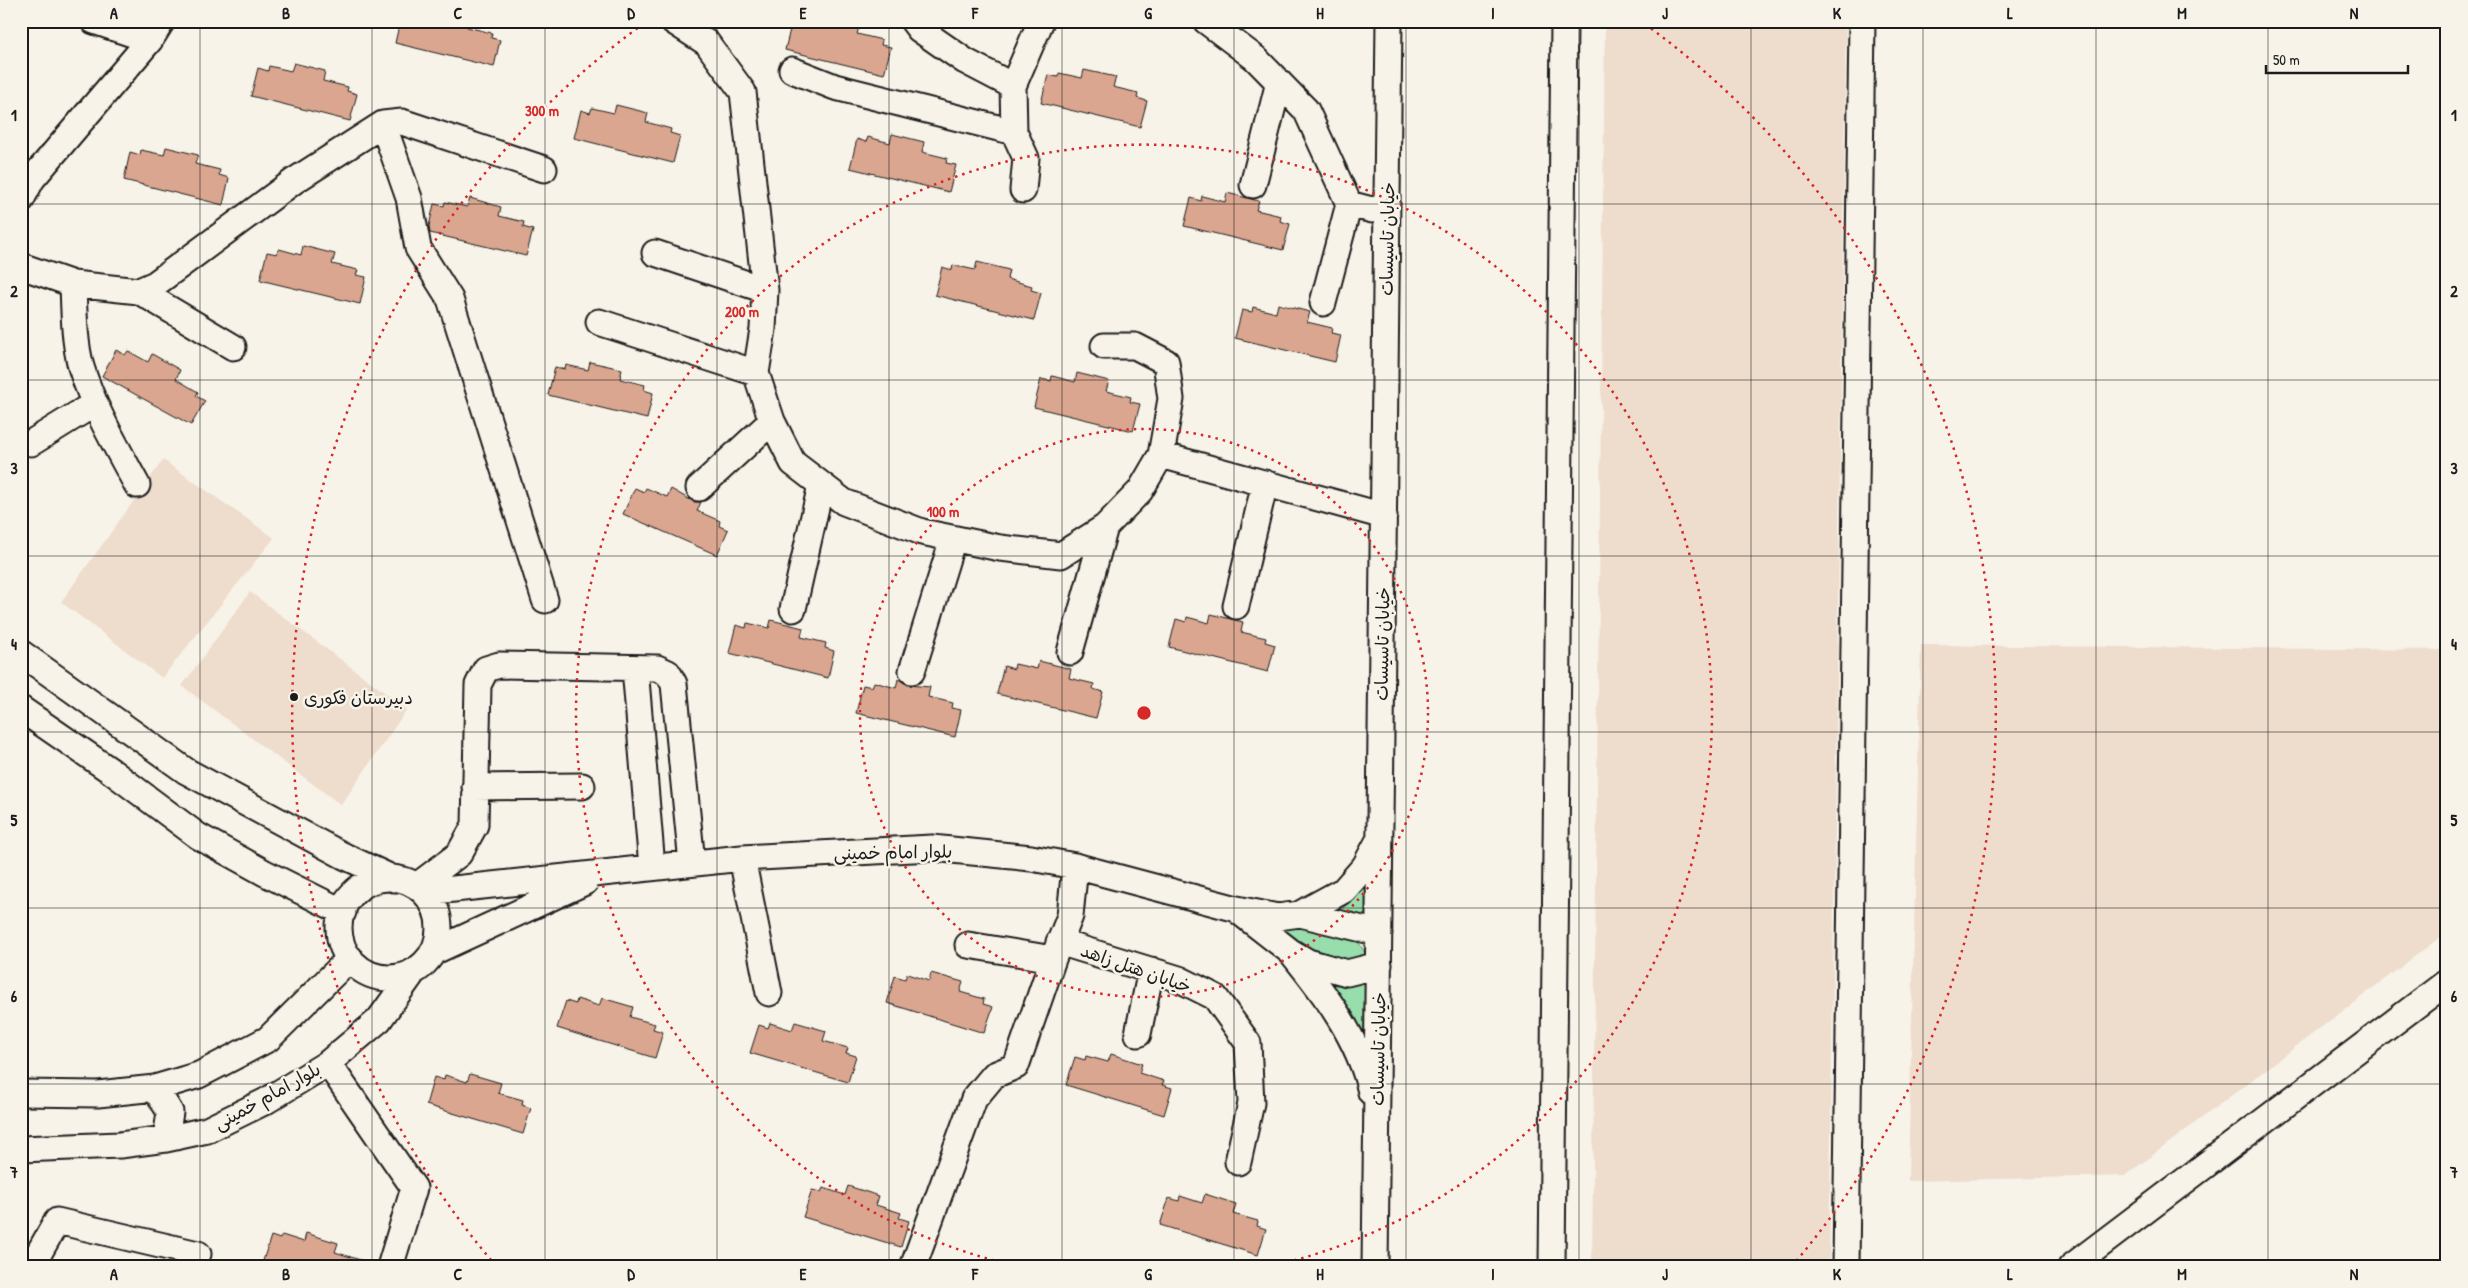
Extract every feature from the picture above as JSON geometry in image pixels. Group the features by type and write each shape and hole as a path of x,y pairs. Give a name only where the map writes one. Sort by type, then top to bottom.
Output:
{"street":[{"path":"94,21 156,30"},
{"path":"673,21 707,43 743,92 765,290 763,329 756,373 772,421 793,463 844,502 922,532 1000,548 1060,555 1105,527 1140,491 1161,455 1171,399 1166,362 1135,346 1104,346"},
{"path":"913,21 919,28 965,60 1013,86"},
{"path":"1023,190 1026,158 1014,132 1013,86 1041,21"},
{"path":"1206,21 1255,58 1306,110 1349,204 1323,303"},
{"name":"خیابان تاسیسات","path":"1375,1267 1389,21"},
{"path":"1552,1267 1564,21"},
{"path":"1846,1267 1862,21"},
{"path":"25,189 156,30"},
{"path":"792,70 834,87 1014,132"},
{"path":"1253,185 1279,82"},
{"path":"139,291 155,284 294,181 383,124 402,122 544,169"},
{"path":"383,124 409,198 418,248 450,299 545,600"},
{"path":"1349,204 1372,210 1387,206"},
{"path":"655,253 765,290"},
{"path":"21,266 73,284 139,291 232,347"},
{"path":"73,284 75,327 81,366 94,404 137,485"},
{"path":"599,322 756,373"},
{"path":"31,443 94,404"},
{"path":"699,488 772,421"},
{"path":"1161,455 1384,516"},
{"path":"793,609 821,484"},
{"path":"1236,606 1265,484"},
{"path":"1070,652 1105,527"},
{"path":"912,671 953,538"},
{"path":"21,653 186,771 344,856 394,879"},
{"path":"422,889 459,854 474,825 478,685 486,669 499,665 657,668 668,673 674,684 692,863"},
{"path":"635,668 652,867"},
{"path":"21,709 111,771 198,836 265,873 343,912"},
{"path":"475,787 582,786"},
{"path":"1300,914 1344,890 1365,866 1380,838"},
{"name":"بلوار امام خمینی","path":"422,889 603,874 742,858 932,848 1031,858 1075,866 1237,910 1278,917 1300,914"},
{"path":"742,858 769,993"},
{"path":"913,1267 974,1099 994,1075 1016,1066 1056,950 1070,916 1075,866"},
{"name":"بلوار امام خمینی","path":"433,952 603,874"},
{"path":"383,879 403,880 422,889 438,917 439,930 430,958 414,971 402,976 385,978 365,972 350,958 343,948 339,919 347,900 363,885 383,879"},
{"path":"1237,910 1291,952 1308,962 1347,974 1379,965"},
{"path":"1300,914 1379,933"},
{"name":"خیابان هتل زاهد","path":"968,946 1056,950 1150,970 1179,979 1215,997 1248,1043 1251,1103 1238,1162"},
{"path":"1291,952 1334,1005 1368,1079 1377,1118"},
{"path":"21,1093 98,1094 155,1088 199,1074 268,1040 350,958"},
{"path":"1138,1034 1150,970"},
{"name":"بلوار امام خمینی","path":"21,1149 120,1145 166,1139 207,1130 266,1101 328,1063 378,1020 414,971"},
{"path":"2071,1267 2447,982"},
{"path":"328,1063 414,1188 390,1267"},
{"path":"155,1088 170,1112 166,1139"},
{"path":"31,1267 57,1221 198,1254"}],"shaded area":[{"path":"1605,21 1846,21 1829,1267 1592,1267"},
{"path":"163,460 274,538 162,678 61,602"},
{"name":"دبیرستان فکوری","path":"250,592 407,709 341,805 182,686"},
{"path":"1921,645 2447,650 2447,932 2125,1176 1908,1181"}],"green space":[{"path":"1370,868 1370,923 1334,915 1347,905 1356,894"},
{"path":"1261,928 1307,928 1341,932 1355,939 1365,953 1361,961 1344,964"},
{"path":"1318,974 1366,976 1368,1062"}],"building":[{"path":"400,21 468,21 467,27 492,33 491,38 500,40 494,67 395,43"},
{"path":"792,21 811,21 826,25 826,21 848,21 860,24 857,34 882,40 881,45 891,47 884,74 785,50"},
{"path":"294,63 325,71 323,81 348,87 347,91 357,94 350,121 251,96 258,68 268,71 269,66 291,71"},
{"path":"1084,70 1116,77 1113,87 1138,93 1137,98 1147,101 1140,127 1041,103 1048,75 1058,77 1059,73 1082,78"},
{"path":"616,105 648,113 646,122 671,129 670,133 680,136 673,163 574,138 581,110 590,113 592,108 614,113"},
{"path":"892,134 924,142 922,152 947,158 946,163 956,165 949,192 850,168 857,139 866,142 868,137 890,143"},
{"path":"166,147 198,155 195,164 220,170 219,175 229,178 223,205 124,180 130,152 140,155 141,150 164,155"},
{"path":"1227,193 1259,201 1256,210 1281,216 1280,221 1290,224 1283,250 1184,226 1191,198 1201,201 1202,196 1225,202"},
{"path":"470,198 501,207 499,216 524,222 523,227 533,230 526,256 430,233 429,226 434,204 444,206 445,202 467,207"},
{"path":"303,246 335,254 332,264 358,270 356,275 366,277 360,304 260,280 267,252 277,254 279,249 301,255"},
{"path":"977,262 1009,270 1007,279 1032,286 1031,290 1041,293 1034,320 935,295 942,267 952,270 953,265 975,270"},
{"path":"1278,304 1310,312 1307,322 1332,328 1331,333 1341,335 1335,362 1235,338 1242,310 1252,312 1253,307 1276,313"},
{"path":"116,350 125,355 128,351 148,362 152,354 180,370 176,379 198,392 196,396 205,401 191,425 102,376"},
{"path":"590,362 622,369 620,379 645,385 644,390 653,393 647,419 548,395 555,367 565,369 566,365 588,370"},
{"path":"1077,373 1109,381 1106,391 1131,397 1130,402 1140,404 1133,431 1034,407 1041,379 1051,381 1052,376 1075,382"},
{"path":"635,488 644,492 646,488 667,497 671,489 694,502 701,502 697,511 720,521 719,526 728,530 717,555 623,514"},
{"path":"1211,614 1243,622 1241,632 1266,638 1265,642 1275,645 1268,672 1169,647 1176,619 1186,622 1187,617 1209,623"},
{"path":"771,620 803,628 801,637 826,643 825,648 834,651 828,678 729,653 736,625 746,628 747,623 769,628"},
{"path":"1039,661 1071,669 1069,678 1094,684 1093,689 1103,692 1096,718 997,694 1004,666 1014,669 1015,664 1037,669"},
{"path":"898,679 908,685 930,687 928,697 953,703 952,708 961,710 955,737 856,713 863,685 872,687 874,682 896,688"},
{"path":"931,973 963,982 960,992 984,999 983,1004 993,1007 984,1033 887,1003 895,976 905,979 907,974 929,981"},
{"path":"602,998 633,1007 630,1017 655,1024 653,1029 663,1032 655,1058 557,1028 566,1001 576,1004 577,999 599,1006"},
{"path":"795,1022 826,1031 823,1041 848,1048 846,1053 856,1056 848,1082 750,1053 759,1025 768,1028 770,1023 792,1030"},
{"path":"1111,1054 1142,1064 1139,1073 1164,1081 1162,1085 1172,1088 1164,1115 1066,1085 1075,1057 1085,1060 1086,1056 1108,1062"},
{"path":"470,1074 501,1083 498,1093 523,1100 522,1105 531,1108 523,1134 426,1105 434,1077 444,1080 445,1075 467,1082"},
{"path":"848,1186 879,1196 876,1205 901,1213 899,1218 909,1221 901,1247 803,1217 812,1190 821,1192 823,1188 845,1195"},
{"path":"1205,1194 1236,1204 1233,1214 1258,1221 1257,1226 1266,1229 1258,1255 1160,1225 1169,1198 1179,1201 1180,1196 1202,1203"},
{"path":"306,1233 338,1243 335,1252 370,1263 370,1267 272,1267 262,1264 271,1236 280,1239 282,1235 304,1242"}],"place":[{"name":"دبیرستان فکوری","path":"294,697"}]}
